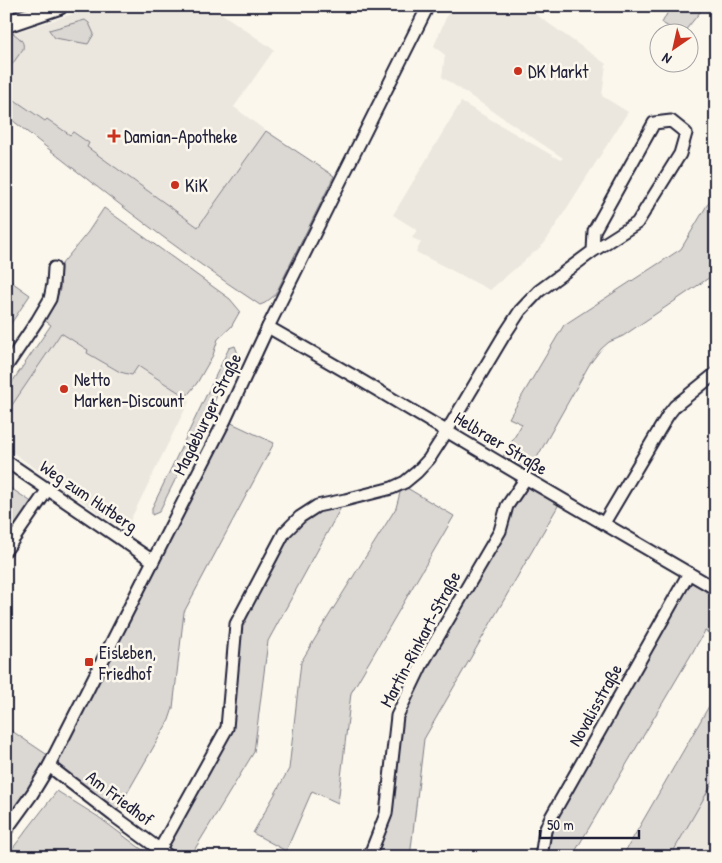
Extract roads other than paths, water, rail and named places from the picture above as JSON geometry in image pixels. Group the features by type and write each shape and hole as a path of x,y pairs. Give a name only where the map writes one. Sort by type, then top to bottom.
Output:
{"main road":[{"path":"6,24 58,6"}],"street":[{"name":"Magdeburger Straße","path":"6,830 32,794 49,766 225,420 268,327 428,6"},
{"path":"160,849 227,728 236,624 284,533 300,517 317,506 381,492 405,482 417,472 429,459 447,431 502,337 520,311 539,291 593,251 637,223 680,154 686,134 671,121 654,123 594,232 593,251"},
{"path":"6,367 50,299 54,284 54,268"},
{"name":"Helbraer Straße","path":"268,327 716,588"},
{"path":"604,523 668,415 675,406 716,373"},
{"name":"Weg zum Hutberg","path":"6,460 152,561"},
{"name":"Martin-Rinkart-Straße","path":"369,857 386,814 396,716 421,666 500,531 507,506 526,478"},
{"path":"6,550 48,489"},
{"name":"Novalisstraße","path":"541,857 545,831 550,819 689,573"},
{"name":"Am Friedhof","path":"49,766 170,857"}],"place":[{"name":"DK Markt","path":"518,71"},
{"name":"Damian-Apotheke","path":"114,136"},
{"name":"KiK","path":"175,185"},
{"name":"Netto Marken-Discount","path":"64,389"},
{"name":"Eisleben, Friedhof","path":"89,662"}]}
